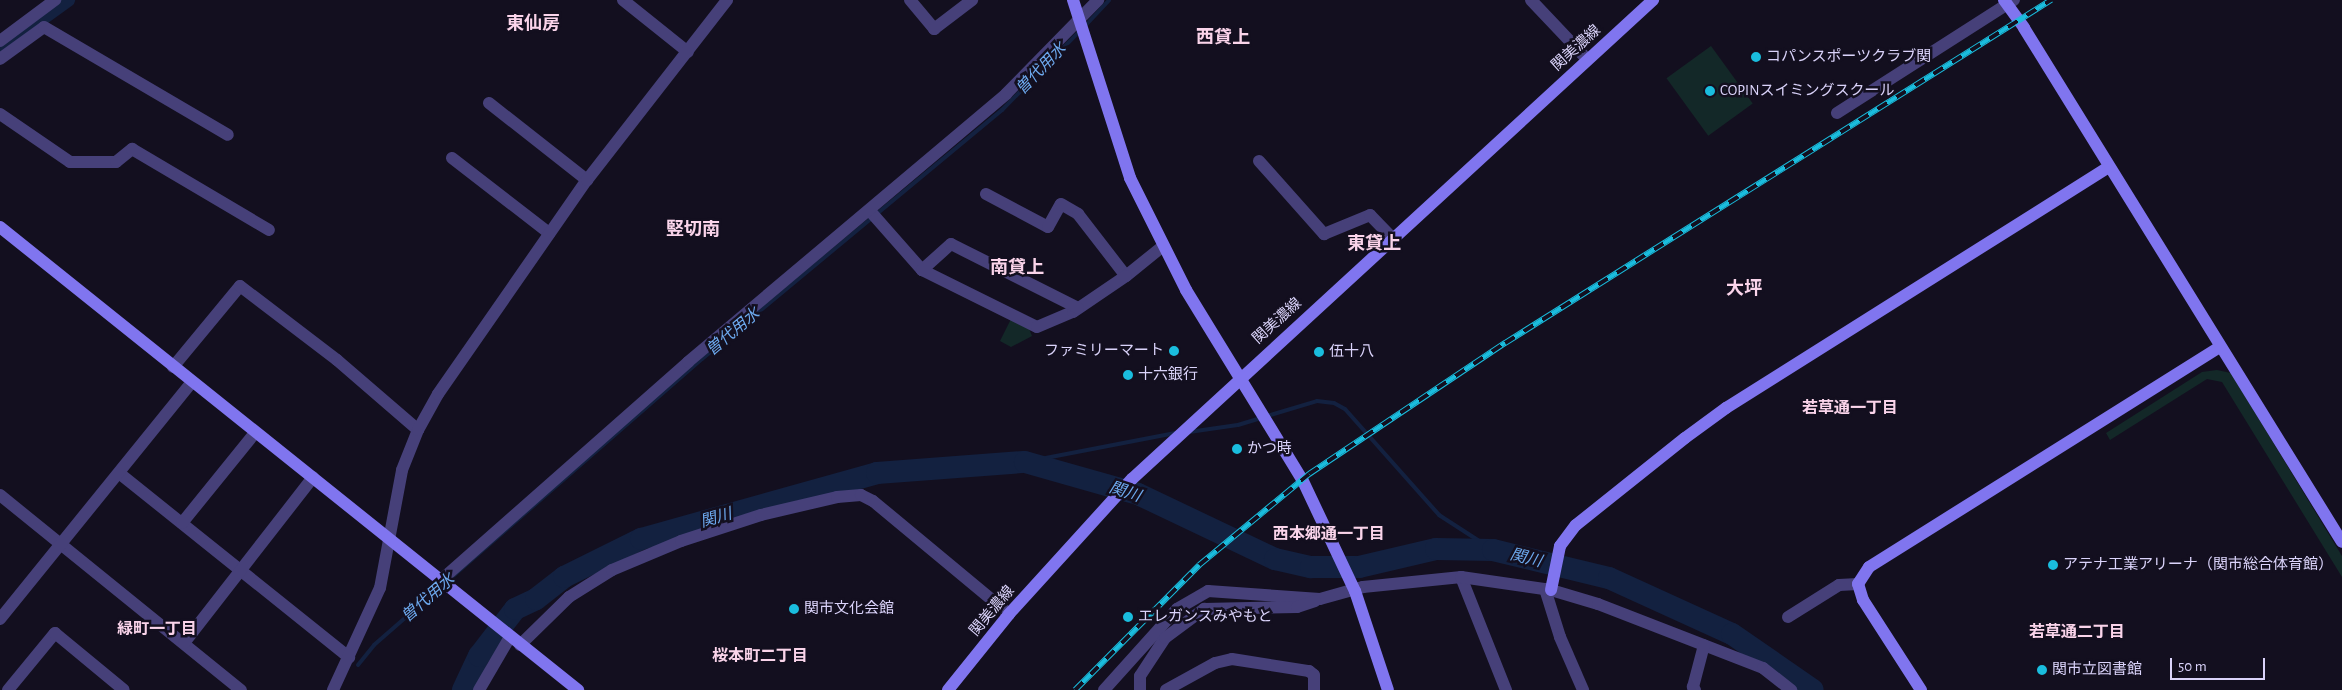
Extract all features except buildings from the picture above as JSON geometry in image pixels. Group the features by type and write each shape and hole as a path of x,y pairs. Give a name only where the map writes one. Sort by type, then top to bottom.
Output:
{"street":[{"path":"0,40 55,0"},
{"path":"623,0 688,52"},
{"path":"333,690 380,588 387,539 402,470 418,430 438,394 587,180 727,0"},
{"path":"910,0 934,29 972,0"},
{"path":"1073,0 1130,178 1163,246 1302,479 1355,591 1388,690"},
{"path":"440,581 688,362 1006,94 1062,40 1078,19 1098,0"},
{"path":"1531,0 1587,59"},
{"name":"関美濃線","path":"948,690 1009,614 1107,503 1240,377 1653,0"},
{"path":"1837,113 2008,1 2108,167 2342,542"},
{"path":"0,59 44,27 228,135"},
{"path":"488,103 587,180"},
{"path":"0,114 70,162 116,162 132,149 269,230"},
{"path":"452,158 549,233"},
{"path":"1259,161 1324,234 1370,215 1392,238"},
{"path":"1584,690 1560,637 1548,589 1560,546 1576,525 1726,408 2108,167"},
{"path":"986,194 1048,227 1061,204 1078,214 1126,276"},
{"path":"870,210 922,270 1037,326 1078,308 1126,276 1163,246"},
{"path":"0,227 255,433 313,477 387,539 578,690"},
{"path":"922,270 951,244 1078,308"},
{"path":"173,367 240,286 338,360 418,430"},
{"path":"1858,584 1869,567 2220,347"},
{"path":"0,619 192,382"},
{"path":"182,523 255,433"},
{"path":"119,473 349,657"},
{"path":"184,644 313,477"},
{"path":"0,495 241,690"},
{"path":"479,690 515,641 569,597 612,570 681,541 761,515 837,497 861,495 873,501 1009,614"},
{"path":"1462,577 1506,690"},
{"path":"1140,690 1140,676 1165,638 1204,609 1296,607 1369,586 1462,577 1548,589 1763,668 1790,690"},
{"path":"1788,617 1839,585 1858,584"},
{"path":"1858,584 1863,600 1921,690"},
{"path":"1104,690 1177,609 1208,591 1320,599"},
{"path":"13,689 55,633 124,690"},
{"path":"1695,690 1693,687 1704,645"},
{"path":"1166,690 1215,663 1232,659 1308,672 1314,675 1314,690"}],"green space":[{"name":"COPINスイミングスクール","path":"1711,46 1753,103 1708,136 1667,78"},
{"path":"1012,317 1028,326 1032,336 1011,347 1000,341"},
{"path":"2217,370 2231,373 2342,556 2342,577 2222,382 2207,379 2110,440 2106,433 2202,372"}],"waterway":[{"name":"曽代用水","path":"0,49 68,0"},
{"name":"曽代用水","path":"1085,26 1109,0"},
{"name":"曽代用水","path":"358,665 374,645 702,359 1002,110 1080,31"},
{"path":"1267,416 1317,401 1334,403 1345,409 1439,515 1493,550"},
{"path":"1189,432 1238,425 1261,418"},
{"path":"1025,462 1175,433"},
{"name":"関川","path":"463,690 479,656 515,609 536,599 564,577 641,539 877,473 1025,462 1138,494 1275,559 1311,567 1359,567 1436,549 1493,550 1609,578 1732,634 1813,690"}],"railway":[{"path":"1075,690 1199,565 1309,474 1505,343 2051,0"}],"place":[{"name":"コパンスポーツクラブ関","path":"1756,57"},
{"name":"COPINスイミングスクール","path":"1710,91"},
{"name":"ファミリーマート","path":"1174,351"},
{"name":"伍十八","path":"1319,352"},
{"name":"十六銀行","path":"1128,375"},
{"name":"かつ時","path":"1237,449"},
{"name":"アテナ工業アリーナ（関市総合体育館）","path":"2053,565"},
{"name":"関市文化会館","path":"794,609"},
{"name":"エレガンスみやもと","path":"1128,617"},
{"name":"関市立図書館","path":"2042,670"}],"district":[{"name":"東仙房","path":"533,24"},
{"name":"西貸上","path":"1223,38"},
{"name":"竪切南","path":"693,230"},
{"name":"東貸上","path":"1374,244"},
{"name":"南貸上","path":"1017,268"},
{"name":"大坪","path":"1744,289"},
{"name":"若草通一丁目","path":"1850,408"},
{"name":"西本郷通一丁目","path":"1329,534"},
{"name":"緑町一丁目","path":"157,629"},
{"name":"若草通二丁目","path":"2077,632"},
{"name":"桜本町二丁目","path":"760,656"}]}
